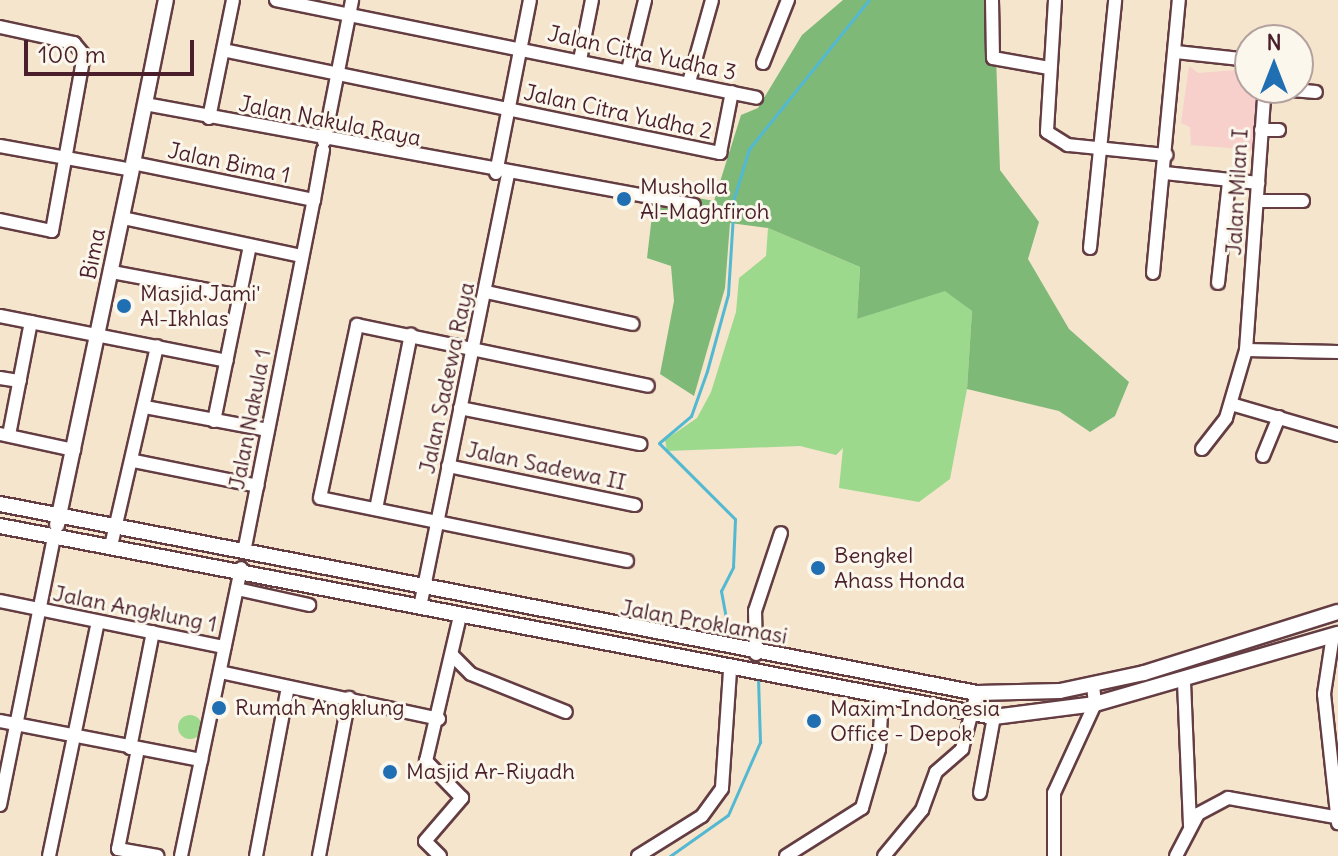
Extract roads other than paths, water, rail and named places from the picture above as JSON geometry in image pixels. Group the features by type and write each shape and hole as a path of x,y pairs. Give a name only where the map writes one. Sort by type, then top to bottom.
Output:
{"street":[{"name":"Bima","path":"59,516 99,335 166,0"},
{"path":"209,118 233,0"},
{"name":"Jalan Bima 1","path":"0,146 133,166 314,200 352,0"},
{"name":"Jalan Sadewa Raya","path":"424,589 486,292 508,109 530,0"},
{"path":"580,60 592,0"},
{"path":"628,70 645,0"},
{"path":"689,82 712,0"},
{"path":"763,63 788,0"},
{"path":"992,0 993,58 1049,68"},
{"path":"1055,0 1047,132 1068,145 1166,155"},
{"path":"1090,248 1115,0"},
{"path":"1153,273 1165,173 1179,0"},
{"name":"Jalan Citra Yudha 3","path":"285,1 756,98"},
{"path":"0,27 83,49 52,231 0,220"},
{"name":"Jalan Citra Yudha 2","path":"223,50 720,153 732,92"},
{"path":"1176,52 1234,58"},
{"name":"Jalan Nakula Raya","path":"145,104 323,146 502,175 533,172 694,205"},
{"name":"Jalan Milan I","path":"1202,449 1231,404 1246,350 1264,104"},
{"path":"1261,130 1279,130"},
{"path":"1165,173 1258,183"},
{"path":"1218,283 1229,181"},
{"name":"Jalan Nakula 1","path":"244,552 314,200"},
{"path":"1257,201 1303,201"},
{"path":"123,218 302,256"},
{"path":"214,421 250,246"},
{"path":"112,272 240,296"},
{"path":"486,292 633,324"},
{"path":"0,316 227,361"},
{"path":"31,322 20,381 4,435 74,450"},
{"path":"627,561 320,498 357,325 648,386"},
{"path":"376,509 411,334"},
{"path":"111,546 134,461 157,346"},
{"path":"1246,350 1338,352"},
{"path":"0,378 20,381"},
{"path":"1231,404 1338,435"},
{"path":"145,407 268,430"},
{"path":"460,408 640,444"},
{"path":"1263,456 1279,417"},
{"path":"134,461 258,486"},
{"name":"Jalan Sadewa II","path":"448,466 635,505"},
{"name":"Jalan Proklamasi","path":"0,504 731,649 977,693 1093,684 1338,612"},
{"path":"0,805 59,516"},
{"name":"Jalan Proklamasi","path":"0,526 241,568 734,671 994,717 1095,704 1184,682 1335,634"},
{"path":"754,653 755,611 777,565 781,533"},
{"path":"181,856 241,568"},
{"path":"237,589 309,605"},
{"path":"420,607 424,589"},
{"name":"Jalan Angklung 1","path":"0,601 224,647"},
{"path":"440,856 425,840 462,798 426,766 460,616"},
{"path":"49,856 98,622"},
{"path":"153,632 118,849 157,856"},
{"path":"1176,856 1190,826 1219,801 1239,797 1337,820 1325,685 1335,634"},
{"path":"453,656 471,674 566,712"},
{"path":"638,856 702,816 722,788 734,671"},
{"path":"220,672 439,719"},
{"path":"1184,682 1190,826"},
{"path":"1054,856 1056,784 1095,704 1093,684"},
{"path":"1325,685 1338,692"},
{"path":"256,856 288,687"},
{"path":"884,856 922,810 936,772 962,749 977,693"},
{"path":"786,856 862,808 879,749 882,697"},
{"path":"319,856 349,698"},
{"path":"980,793 994,717"},
{"path":"0,721 201,760"}],"waterway":[{"path":"730,640 721,591 733,567 735,519 659,443 691,416 707,371 728,294 734,198 749,149 869,0"},
{"path":"670,856 728,815 760,742 758,678"}],"place":[{"name":"Musholla Al-Maghfiroh","path":"624,199"},
{"name":"Masjid Jami' Al-Ikhlas","path":"124,306"},
{"name":"Bengkel Ahass Honda","path":"818,568"},
{"name":"Rumah Angklung","path":"219,708"},
{"name":"Maxim Indonesia Office - Depok","path":"814,721"},
{"name":"Masjid Ar-Riyadh","path":"390,772"}]}
